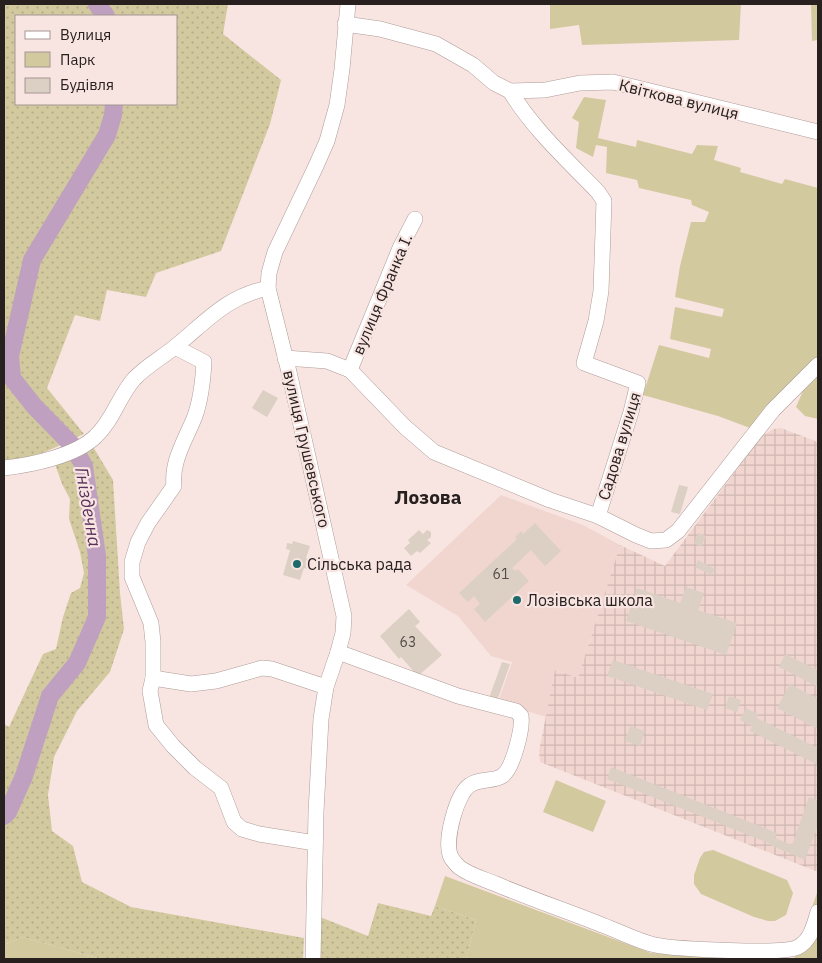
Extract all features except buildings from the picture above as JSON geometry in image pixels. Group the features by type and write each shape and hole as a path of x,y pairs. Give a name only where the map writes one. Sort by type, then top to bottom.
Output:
{"street":[{"name":"вулиця Грушевського","path":"313,959 320,719 326,687 343,633 344,616 286,358 268,288 269,273 275,252 327,141 338,96 348,4"},
{"path":"346,24 380,29 436,44 473,65 494,82 510,91"},
{"name":"Квіткова вулиця","path":"510,91 545,90 580,83 613,82 818,132"},
{"name":"Садова вулиця","path":"510,91 521,109 546,139 598,192 604,201 601,292 596,322 584,363 638,383 631,412 598,516"},
{"name":"вулиця Франка І.","path":"350,370 400,248 415,219"},
{"path":"4,468 44,461 65,454 96,437 135,379 217,310 252,291 268,288"},
{"path":"175,347 204,362 202,388 195,414 175,462 172,474 174,486 148,523 138,542 132,562 132,578 151,623 153,678 150,691 156,725 173,746 195,768 221,788 234,822 242,829 259,834 315,843"},
{"path":"286,358 327,361 350,370 404,426 434,452 550,500 598,516 651,541 666,540 678,531 774,410 818,365"},
{"path":"338,652 458,696 516,711 521,716 522,723 508,771 497,778 477,782 465,789 450,829 448,841 450,856 458,866 474,875 654,945 683,949 770,951 797,948 809,937 818,912"},
{"path":"153,678 191,684 216,681 262,668 272,668 326,687"}],"shaded area":[{"path":"781,428 818,442 818,872 540,762 539,751 555,670 578,678 620,545 665,566 761,437 773,429"},
{"name":"Лозівська школа","path":"501,495 583,525 620,545 578,678 555,670 546,717 498,702 512,662 491,656 458,616 406,585"}],"green space":[{"path":"4,4 228,4 223,34 281,80 270,124 221,251 156,273 146,297 107,290 100,321 75,315 47,388 84,434 35,456 4,462"},
{"path":"550,4 741,4 739,40 582,45 579,25 550,29"},
{"path":"811,4 818,4 818,40 812,41"},
{"path":"584,97 606,100 598,138 636,147 637,140 692,154 697,145 718,146 714,160 741,168 740,172 782,184 785,179 818,188 818,361 750,428 718,416 643,395 659,345 709,358 711,349 670,339 675,307 722,317 724,309 675,297 680,266 691,222 705,222 709,212 692,205 691,200 639,188 637,180 606,173 607,147 596,145 593,157 576,148 579,122 572,118"},
{"path":"818,376 818,419 805,416 796,407 803,391"},
{"path":"92,445 113,480 124,629 110,672 77,711 54,757 48,795 52,831 73,846 82,882 131,907 304,938 303,959 101,959 22,937 4,945 4,724 9,727 43,654 56,649 63,617 71,593 80,588 84,573 80,552 69,519 70,499 55,464"},
{"path":"556,780 606,801 593,832 543,812"},
{"path":"713,850 787,880 793,893 786,915 775,921 768,921 754,917 701,894 694,884 694,875 704,852"},
{"path":"445,876 651,953 740,959 466,959 476,920 435,906"},
{"path":"818,890 818,959 794,959"},
{"path":"378,903 431,916 435,906 476,920 466,959 320,959 320,917 368,936"},
{"path":"22,937 101,959 4,959 4,945"}],"waterway":[{"name":"Гніздечна","path":"97,4 105,15"},
{"name":"Гніздечна","path":"4,816 8,812 24,776 50,696 77,663 97,617 97,556 84,466 73,446 34,406 12,378 10,356 32,260 107,135 114,105"}],"place":[{"name":"Сільська рада","path":"297,564"},
{"name":"Лозівська школа","path":"517,600"}],"district":[{"name":"Лозова","path":"428,497"}]}
